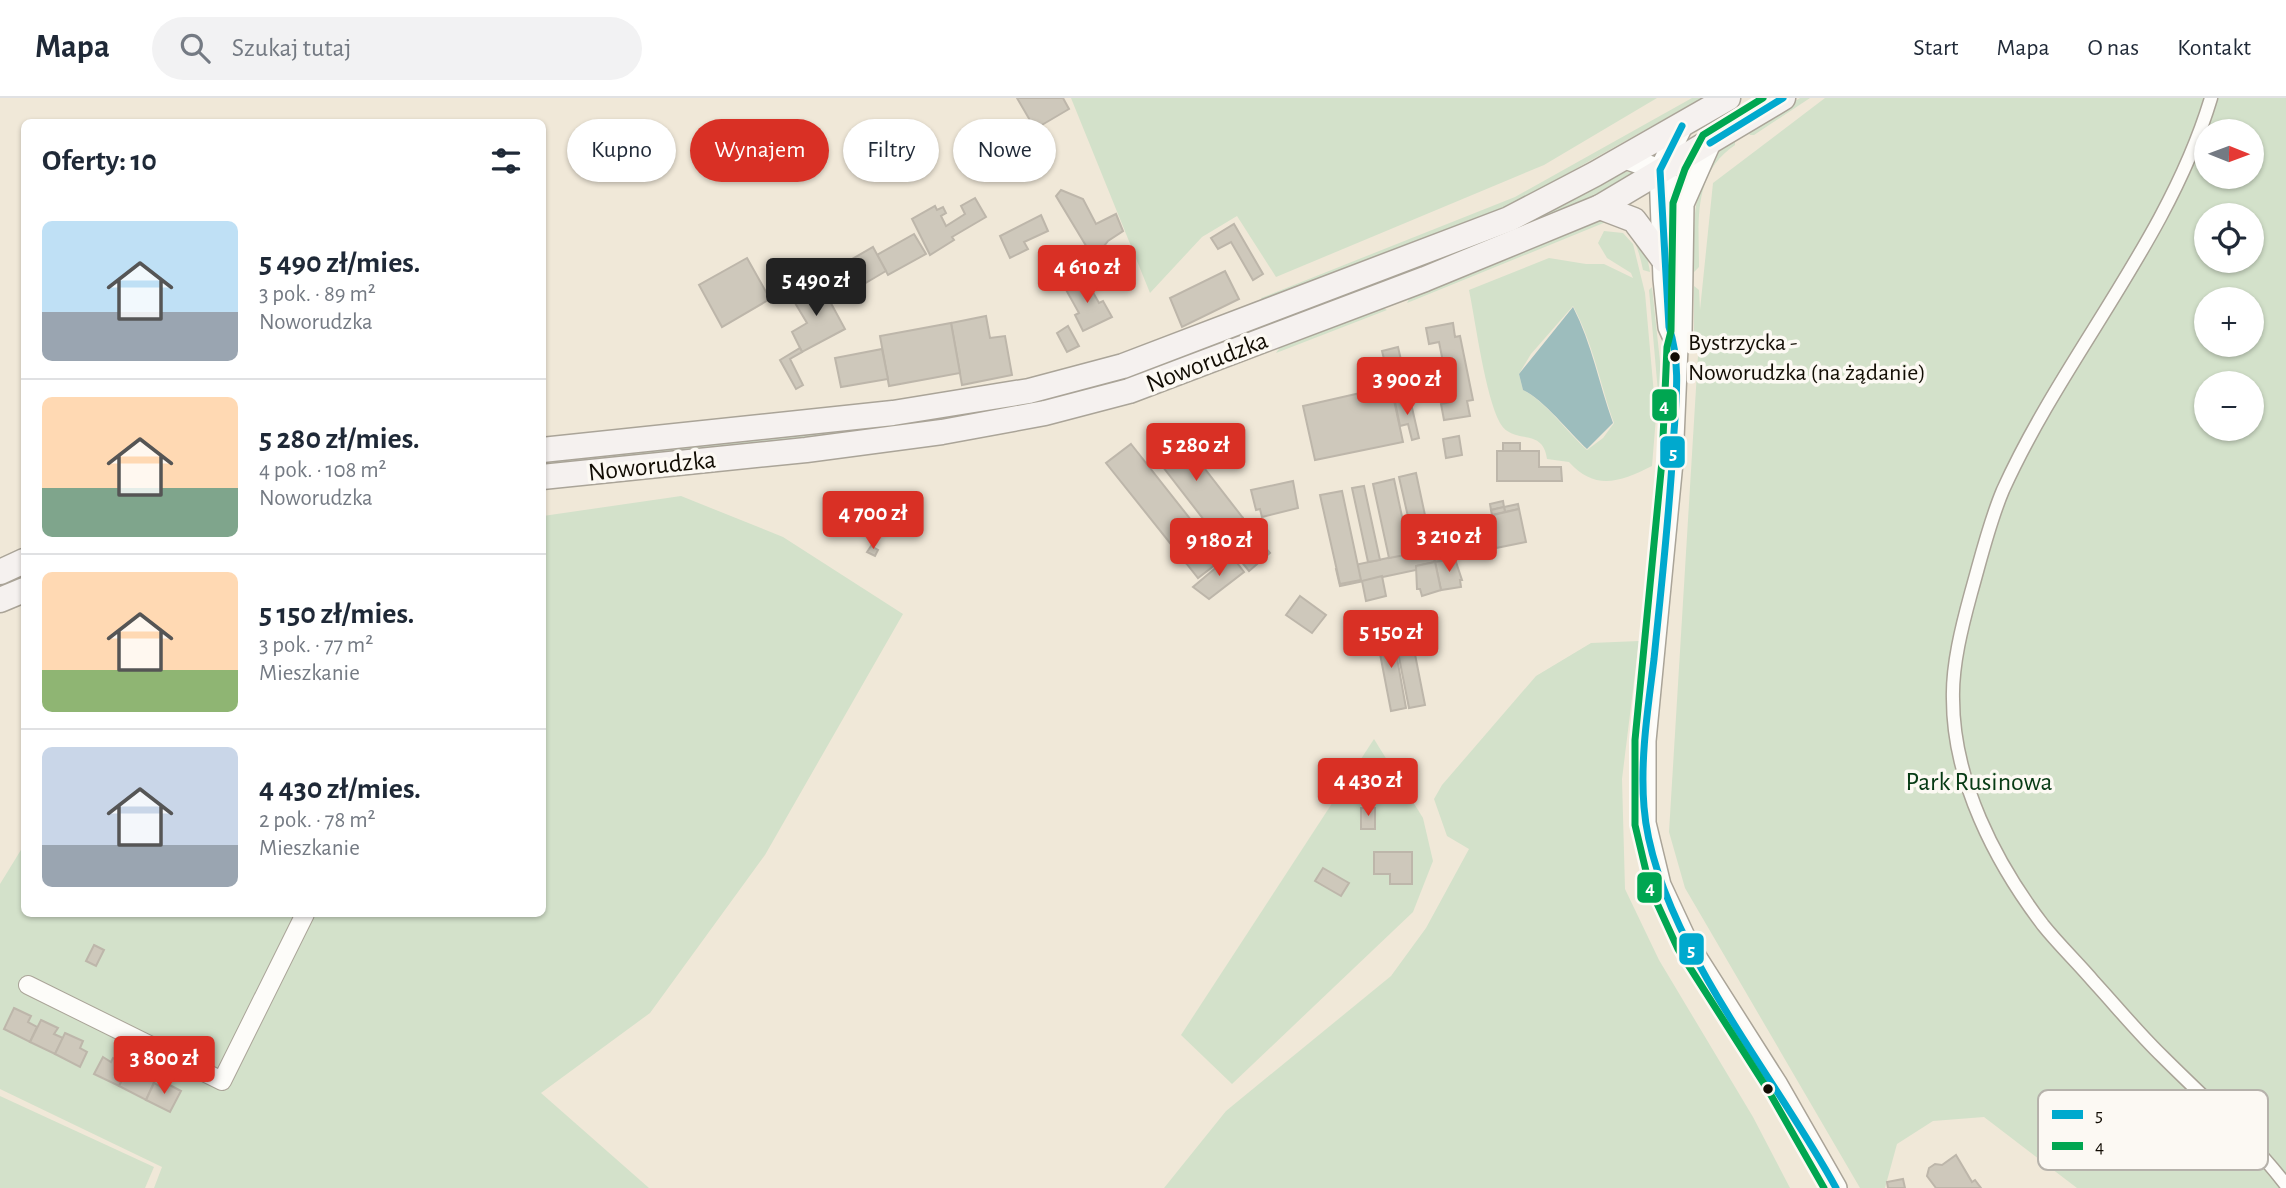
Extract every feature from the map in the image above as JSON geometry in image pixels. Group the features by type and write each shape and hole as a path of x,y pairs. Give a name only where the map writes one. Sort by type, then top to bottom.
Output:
{"main road":[{"name":"Noworudzka","path":"546,450 893,413 1076,380 1216,332 1509,219 1625,158 1728,98"},
{"name":"Noworudzka","path":"546,477 820,449 942,432 1045,413 1129,391 1425,279 1600,207 1783,98"},
{"path":"1600,207 1634,220 1664,260"},
{"path":"0,572 21,562"},
{"path":"0,600 21,591"}],"street":[{"path":"2198,1090 2160,1055 2044,926 2003,864 1972,799 1955,733 1952,696 1965,616 1988,528 2004,489 2152,229 2176,183 2211,98"},
{"path":"1677,347 1669,327 1660,170 1682,126"},
{"path":"1710,143 1683,204 1684,279 1677,347 1672,462 1645,741 1645,823 1660,885 1688,945 1777,1085 1836,1188"},
{"path":"1625,158 1660,170 1683,204"},
{"path":"28,985 222,1081 304,917"},
{"path":"2268,1162 2284,1179"}],"green space":[{"path":"1071,98 1657,98 1544,165 1276,277 1237,216 1202,237 1150,293"},
{"path":"1692,98 1702,98 1513,204 1459,228 1262,301 1261,298 1515,197"},
{"path":"1800,98 1810,98 1750,135 1748,131"},
{"name":"Park Rusinowa","path":"1825,98 2286,98 2286,1188 2077,1188 2053,1170 2268,1170 2268,1090 2038,1090 2038,1158 1984,1117 1933,1121 1897,1144 1885,1188 1860,1188 1685,888 1669,832 1699,339 1694,345 1694,286 1699,290 1700,310 1713,183"},
{"path":"1735,139 1735,145 1711,170 1705,184 1699,216 1699,267 1694,272 1695,216 1702,181 1709,165 1720,151"},
{"path":"1620,171 1639,173 1513,234 1209,352 1083,394 944,423 546,467 546,460 982,410"},
{"path":"1595,219 1624,222 1647,256 1650,272 1643,270 1639,253 1628,233 1615,224 1606,222 1407,303 1411,295"},
{"path":"1604,231 1623,233 1633,244 1645,293 1656,417 1652,466 1608,481 1588,477 1569,462 1547,459 1540,443 1512,434 1500,423 1485,378 1469,290 1549,258 1604,264 1633,278 1631,273 1607,258 1598,243","holes":["1573,306 1614,423 1603,438 1587,450 1547,409 1523,390 1519,374 1531,354"]},
{"path":"1652,287 1662,380 1662,454 1658,455 1660,415 1649,290"},
{"path":"1381,307 1387,310 1276,353 1281,346"},
{"path":"681,496 783,537 903,614 765,855 650,1013 541,1093 649,1188 154,1188 162,1167 0,1089 0,884 21,850 21,917 546,917 546,516"},
{"path":"1639,641 1622,779 1625,889 1659,960 1753,1117 1790,1188 1164,1188 1226,1111 1391,976 1426,928 1469,849 1447,836 1434,799 1442,785 1536,676 1591,643"},
{"path":"1374,739 1423,818 1433,861 1413,912 1232,1084 1181,1035"},
{"path":"0,1096 154,1167 145,1188 0,1188"}],"water":[{"path":"1573,307 1613,423 1587,449 1547,408 1523,390 1519,374"}],"building":[{"path":"1017,98 1063,98 1069,109 1052,119 1029,119"},
{"path":"1061,190 1083,199 1096,224 1116,214 1123,231 1108,241 1094,259 1056,196"},
{"path":"975,198 986,217 952,237 954,240 930,255 912,219 935,206 937,210 943,207 946,213 941,216 946,226 965,214 961,206"},
{"path":"1041,215 1048,231 1024,242 1028,249 1010,258 1000,236"},
{"path":"1234,224 1263,274 1253,280 1231,242 1218,249 1211,238"},
{"path":"914,234 926,254 888,275 877,255"},
{"path":"873,247 886,271 852,291 844,290 833,270"},
{"path":"1070,252 1085,278 1067,287 1053,262"},
{"path":"747,258 770,299 722,327 699,285"},
{"path":"1225,271 1239,299 1182,327 1170,298"},
{"path":"1085,278 1099,303 1103,301 1112,317 1083,331 1075,315 1079,313 1065,288"},
{"path":"820,283 845,329 802,352 792,332 807,323 792,298"},
{"path":"986,316 990,338 1005,336 1012,375 962,385 951,323"},
{"path":"951,323 960,373 889,386 880,336"},
{"path":"1453,323 1455,337 1460,336 1473,400 1467,401 1470,416 1444,420 1441,404 1451,402 1439,342 1429,344 1426,328"},
{"path":"1068,326 1079,346 1067,352 1057,333"},
{"path":"1398,347 1410,399 1395,402 1391,386 1375,389 1372,374 1387,371 1382,351"},
{"path":"800,348 802,352 790,359 803,385 796,389 780,360"},
{"path":"882,349 888,379 841,387 835,358"},
{"path":"1391,386 1403,442 1315,460 1303,406"},
{"path":"1410,399 1419,438 1412,440 1408,424 1400,426 1395,402"},
{"path":"1174,429 1243,518 1218,538 1149,449"},
{"path":"1459,436 1462,455 1446,458 1443,439"},
{"path":"1235,440 1238,454 1209,461 1206,447"},
{"path":"1503,443 1520,443 1520,451 1503,451"},
{"path":"1131,444 1210,544 1186,563 1106,463"},
{"path":"1497,451 1539,451 1539,467 1561,467 1562,481 1497,481"},
{"path":"1416,473 1435,562 1416,566 1416,570 1340,586 1336,569 1416,552 1399,477"},
{"path":"1394,479 1410,554 1389,558 1373,484"},
{"path":"1293,481 1298,508 1262,517 1260,509 1256,510 1251,490"},
{"path":"1364,486 1380,560 1368,562 1352,488"},
{"path":"1342,491 1361,580 1340,584 1320,495"},
{"path":"1503,501 1504,507 1491,510 1490,504"},
{"path":"1518,504 1519,509 1505,512 1504,507"},
{"path":"1504,507 1505,512 1492,515 1491,510"},
{"path":"1519,509 1526,542 1496,548 1489,516"},
{"path":"1243,518 1255,534 1198,578 1186,563"},
{"path":"1256,537 1270,553 1249,571 1236,555"},
{"path":"1472,541 1475,555 1435,562 1432,550"},
{"path":"871,546 878,550 875,556 867,552"},
{"path":"1231,555 1244,572 1209,599 1193,587"},
{"path":"1455,559 1462,580 1461,587 1441,590 1435,562"},
{"path":"1435,562 1441,590 1422,596 1420,589 1417,589 1416,566"},
{"path":"1382,576 1386,596 1366,601 1362,581"},
{"path":"1300,596 1326,615 1312,633 1286,615"},
{"path":"1410,629 1425,705 1409,708 1394,632"},
{"path":"1392,630 1406,708 1391,711 1376,633"},
{"path":"1361,808 1375,808 1375,829 1361,829"},
{"path":"1374,852 1412,852 1412,884 1390,884 1390,874 1374,874"},
{"path":"1323,868 1349,883 1341,896 1315,881"},
{"path":"94,945 104,950 96,966 86,961"},
{"path":"14,1008 31,1016 28,1022 37,1027 30,1042 4,1029"},
{"path":"41,1020 58,1028 54,1034 63,1038 55,1054 30,1042"},
{"path":"65,1033 83,1041 80,1048 87,1052 80,1067 55,1054"},
{"path":"103,1057 111,1062 113,1058 129,1066 119,1086 94,1074"},
{"path":"127,1070 136,1075 139,1070 156,1078 146,1100 119,1086"},
{"path":"164,1082 181,1091 170,1112 146,1100 154,1083 161,1087"},
{"path":"1956,1155 1972,1182 1975,1180 1981,1188 1936,1188 1927,1176 1929,1168 1935,1164 1942,1165"},
{"path":"1903,1179 1905,1188 1888,1188 1887,1182"}],"transit line":[{"name":"4","path":"1763,98 1703,135 1685,169 1673,203 1671,331 1667,347 1662,461 1635,740 1635,825 1650,888 1678,949 1768,1090 1824,1188"},
{"name":"5","path":"1710,143 1783,98"},
{"name":"5","path":"1682,126 1660,170 1669,327 1677,387 1667,528 1645,733 1644,807 1653,855 1670,904 1693,954 1836,1188"}],"place":[{"name":"Bystrzycka - Noworudzka (na żądanie)","path":"1675,357"}]}
